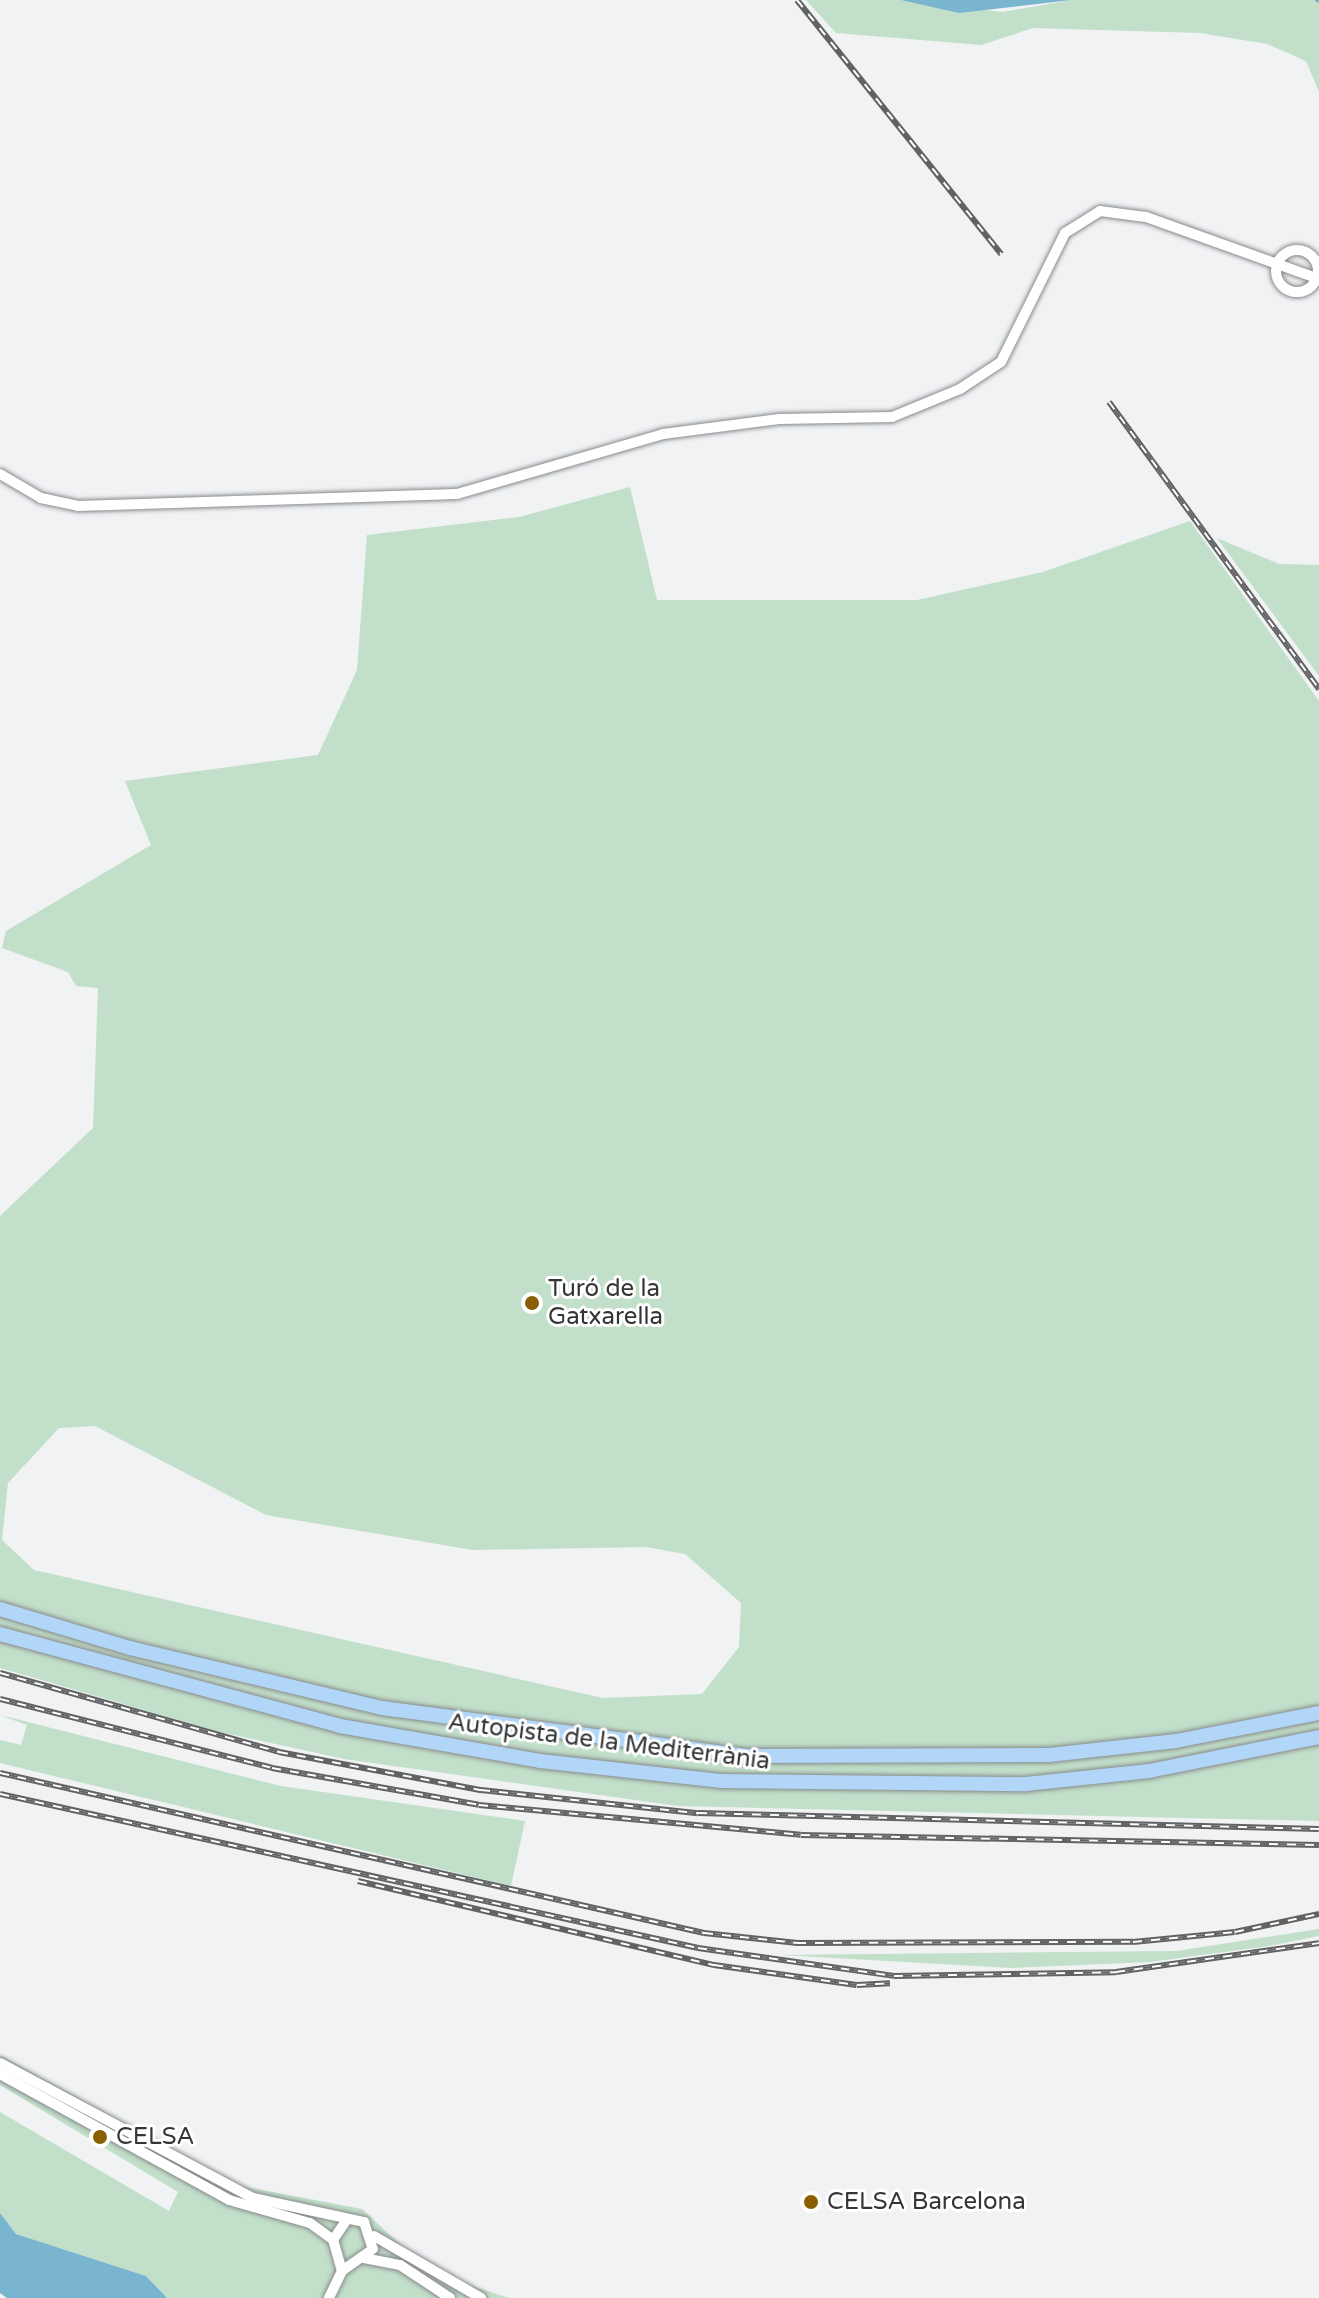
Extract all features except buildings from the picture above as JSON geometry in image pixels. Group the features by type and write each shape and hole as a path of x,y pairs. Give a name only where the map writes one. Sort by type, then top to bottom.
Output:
{"highway":[{"name":"Autopista de la Mediterrània","path":"0,1609 256,1680 510,1730 745,1756 941,1761 1112,1749 1264,1722"},
{"name":"Autopista de la Mediterrània","path":"0,1634 340,1726 540,1761 720,1781 1026,1784 1162,1769 1319,1737"},
{"path":"1264,1722 1319,1705"},
{"path":"1264,1722 1319,1713"}],"street":[{"path":"0,474 41,498 78,506 477,490 645,437 779,419 892,417 942,398 1001,362 1060,241 1092,213 1134,213 1317,279"},
{"path":"1294,247 1305,249 1314,256 1317,279 1293,294 1279,285 1278,265 1294,247"},
{"path":"0,2063 253,2198 346,2221 364,2222 374,2236 481,2298"},
{"path":"0,2074 229,2200 310,2223 335,2245 361,2260 400,2265 450,2298"},
{"path":"342,2271 335,2245 346,2221"},
{"path":"329,2298 342,2271 361,2260 374,2236"}],"green space":[{"path":"806,0 901,0 1003,12 1071,0 1319,0 1319,92 1306,61 1267,44 1200,33 1033,28 981,45 836,33"},
{"path":"630,487 657,600 917,600 1043,572 1190,521 1319,701 1319,1821 678,1806 344,1759 216,1731 0,1668 0,1216 93,1128 98,988 76,986 68,972 2,948 6,931 151,845 125,781 318,755 357,670 367,535 519,517","holes":["95,1426 266,1515 473,1550 646,1547 685,1554 741,1603 739,1647 702,1694 603,1698 34,1570 2,1540 8,1483 59,1428"]},
{"path":"1217,538 1279,564 1319,565 1319,676"},
{"path":"0,1715 281,1786 525,1821 511,1886 0,1763 0,1740 21,1745 27,1725"},
{"path":"1319,1929 1319,1936 1269,1946 1150,1962 1012,1968 781,1955 1176,1951"},
{"path":"0,2055 236,2185 362,2209 430,2272 509,2298 167,2298 146,2276 16,2234 0,2213 0,2112 169,2211 178,2192 0,2085"}],"water":[{"path":"901,0 1071,0 959,13"},
{"path":"0,2213 16,2234 146,2276 167,2298 7,2298 0,2293"}],"railway":[{"path":"797,0 1001,254"},
{"path":"1109,402 1319,689"},
{"path":"0,1673 279,1752 481,1790 698,1813 1319,1829"},
{"path":"0,1699 272,1768 479,1805 801,1835 1319,1845"},
{"path":"0,1773 704,1933 797,1943 1133,1942 1235,1932 1319,1914"},
{"path":"0,1794 698,1948 894,1976 1116,1972 1319,1943"},
{"path":"358,1881 714,1965 857,1985 890,1983"}],"place":[{"name":"Turó de la Gatxarella","path":"532,1303"},
{"name":"CELSA","path":"100,2137"},
{"name":"CELSA Barcelona","path":"811,2202"}]}
